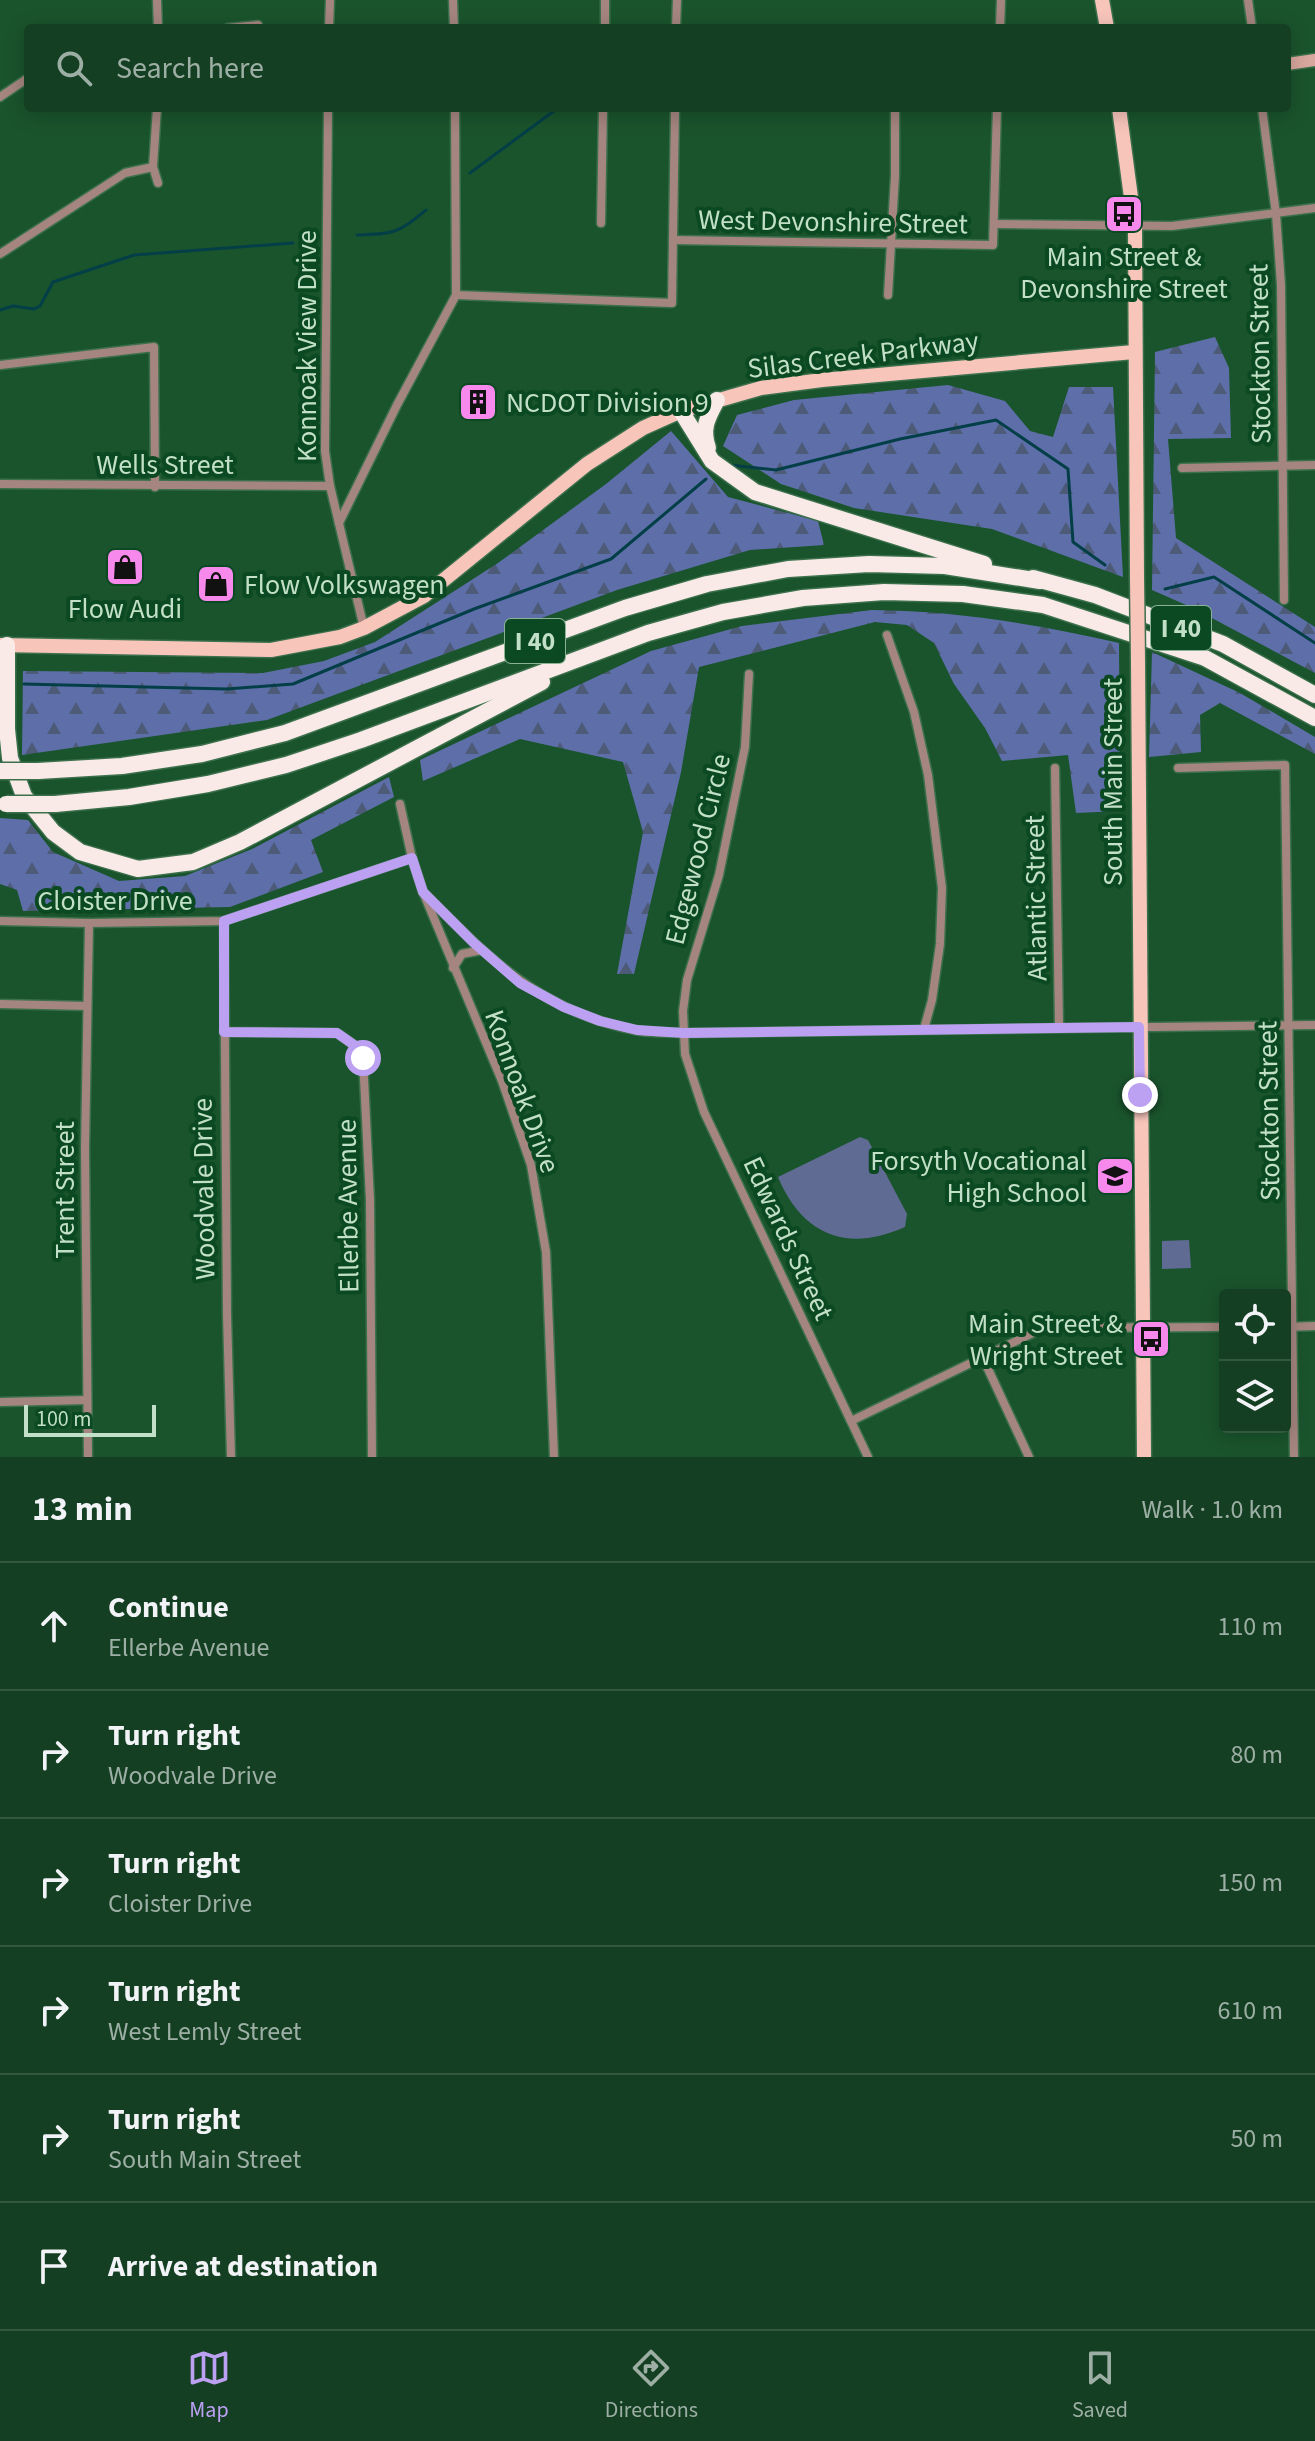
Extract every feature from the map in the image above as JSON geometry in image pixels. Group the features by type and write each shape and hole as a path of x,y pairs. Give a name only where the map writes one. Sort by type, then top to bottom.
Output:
{"highway":[{"path":"712,461 704,436 706,421 717,400"},
{"path":"681,411 712,461 755,492 1040,581"},
{"name":"I 40","path":"0,771 122,766 202,754 285,733 625,608 707,584 788,569 869,564 945,566 1040,581 1095,595 1223,644 1315,695"},
{"name":"I 40","path":"3,804 55,804 129,797 208,784 286,765 373,736 648,633 723,612 803,598 884,592 963,594 1043,605 1205,658 1315,718"},
{"path":"3,645 10,758 24,796 53,832 80,852 138,869 193,862 240,842 597,652"}],"main road":[{"path":"1102,0 1106,24"},
{"path":"1291,63 1315,60"},
{"name":"South Main Street","path":"1120,112 1135,227 1144,1457"},
{"name":"Silas Creek Parkway","path":"3,645 271,650 340,637 364,628 424,596 587,464 643,428 681,411 761,388 822,380 1134,352"}],"street":[{"path":"157,0 158,24"},
{"path":"329,24 330,0"},
{"path":"453,0 454,24"},
{"path":"605,0 605,24"},
{"path":"676,24 677,0"},
{"path":"1000,24 1001,0"},
{"path":"1248,0 1251,24"},
{"path":"0,97 24,81"},
{"path":"157,112 153,167 158,183"},
{"name":"Konnoak View Drive","path":"328,112 325,451 338,524 364,628"},
{"path":"338,524 456,295 455,112"},
{"path":"601,223 603,112"},
{"path":"456,295 672,303 675,112"},
{"path":"888,295 895,176 895,112"},
{"path":"994,224 997,112"},
{"name":"Stockton Street","path":"1263,112 1276,214 1281,285 1284,600"},
{"path":"0,254 125,173 153,167"},
{"name":"West Devonshire Street","path":"673,240 993,245 994,224 1172,226 1315,208"},
{"path":"0,365 154,347 155,487"},
{"path":"1182,468 1315,465"},
{"name":"Wells Street","path":"0,484 330,486"},
{"path":"887,635 914,712 928,775 942,888 940,944 932,1000 924,1029"},
{"name":"Edgewood Circle","path":"684,1033 687,980 719,875 745,747 749,674"},
{"name":"Stockton Street","path":"1178,768 1285,765 1289,1289"},
{"name":"Atlantic Street","path":"1055,768 1059,1027"},
{"name":"Konnoak Drive","path":"400,804 423,892 502,1081 531,1165 546,1252 554,1457"},
{"name":"Cloister Drive","path":"0,921 224,921 412,858"},
{"path":"423,892 520,983 564,1007 637,1030 684,1033 1315,1025"},
{"name":"Woodvale Drive","path":"224,921 231,1457"},
{"name":"Trent Street","path":"88,1457 85,1149 89,923"},
{"path":"453,968 462,954 482,950"},
{"path":"0,1004 87,1006"},
{"name":"Ellerbe Avenue","path":"224,1032 337,1033 357,1047 363,1058 370,1200 372,1457"},
{"name":"Edwards Street","path":"684,1033 685,1054 704,1112 868,1457"},
{"path":"1291,1327 1315,1326"},
{"path":"851,1421 1043,1328 1219,1327"},
{"path":"982,1356 1029,1457"},
{"name":"Stockton Street","path":"1290,1361 1294,1457"},
{"path":"0,1402 87,1400"}],"shaded area":[{"path":"860,1137 868,1140 907,1214 905,1227 884,1235 846,1238 829,1234 813,1225 788,1197 778,1177"},
{"path":"1189,1240 1191,1268 1162,1269 1162,1241"}],"green space":[{"path":"1215,337 1229,368 1231,438 1168,439 1176,538 1315,627 1315,673 1193,608 1152,590 1155,352"},
{"path":"948,385 1005,401 1030,431 1053,437 1069,387 1113,387 1123,577 992,529 854,508 781,484 723,446 737,415 794,400"},
{"path":"671,431 728,497 818,521 824,545 750,550 617,590 267,720 22,755 23,671 263,673 324,661 375,642 498,563 606,484"},
{"path":"872,610 997,620 1119,643 1120,811 1076,813 1068,755 1002,761 985,728 954,684 934,643 907,625 875,622 699,667 681,772 634,974 617,974 643,832 623,762 520,739 423,781 420,760 651,651 742,626"},
{"path":"1152,652 1240,693 1315,737 1315,754 1220,703 1200,715 1201,752 1149,757"},
{"path":"389,777 394,797 311,840 323,872 230,907 23,911 17,890 0,884 0,818 28,820 53,852 119,881 185,876 252,849"}],"waterway":[{"path":"470,173 553,112"},
{"path":"357,235 395,231 426,210"},
{"path":"0,310 13,306 34,309 40,306 53,282 134,255 293,243"},
{"path":"730,465 776,470 900,439 996,420 1068,469 1073,542 1105,565"},
{"path":"24,684 227,689 293,684 474,609 611,559 706,479"},
{"path":"1165,589 1214,577 1315,643"}],"place":[{"name":"Main Street & Devonshire Street","path":"1124,214"},
{"name":"NCDOT Division 9","path":"478,402"},
{"name":"Flow Audi","path":"125,567"},
{"name":"Flow Volkswagen","path":"216,584"},
{"name":"Forsyth Vocational High School","path":"1115,1176"},
{"name":"Main Street & Wright Street","path":"1151,1339"}],"route":[{"path":"363,1058 357,1047 337,1033 224,1032 224,921 412,858 423,892 520,983 564,1007 600,1021 637,1030 684,1033 1139,1027 1140,1095"}]}
